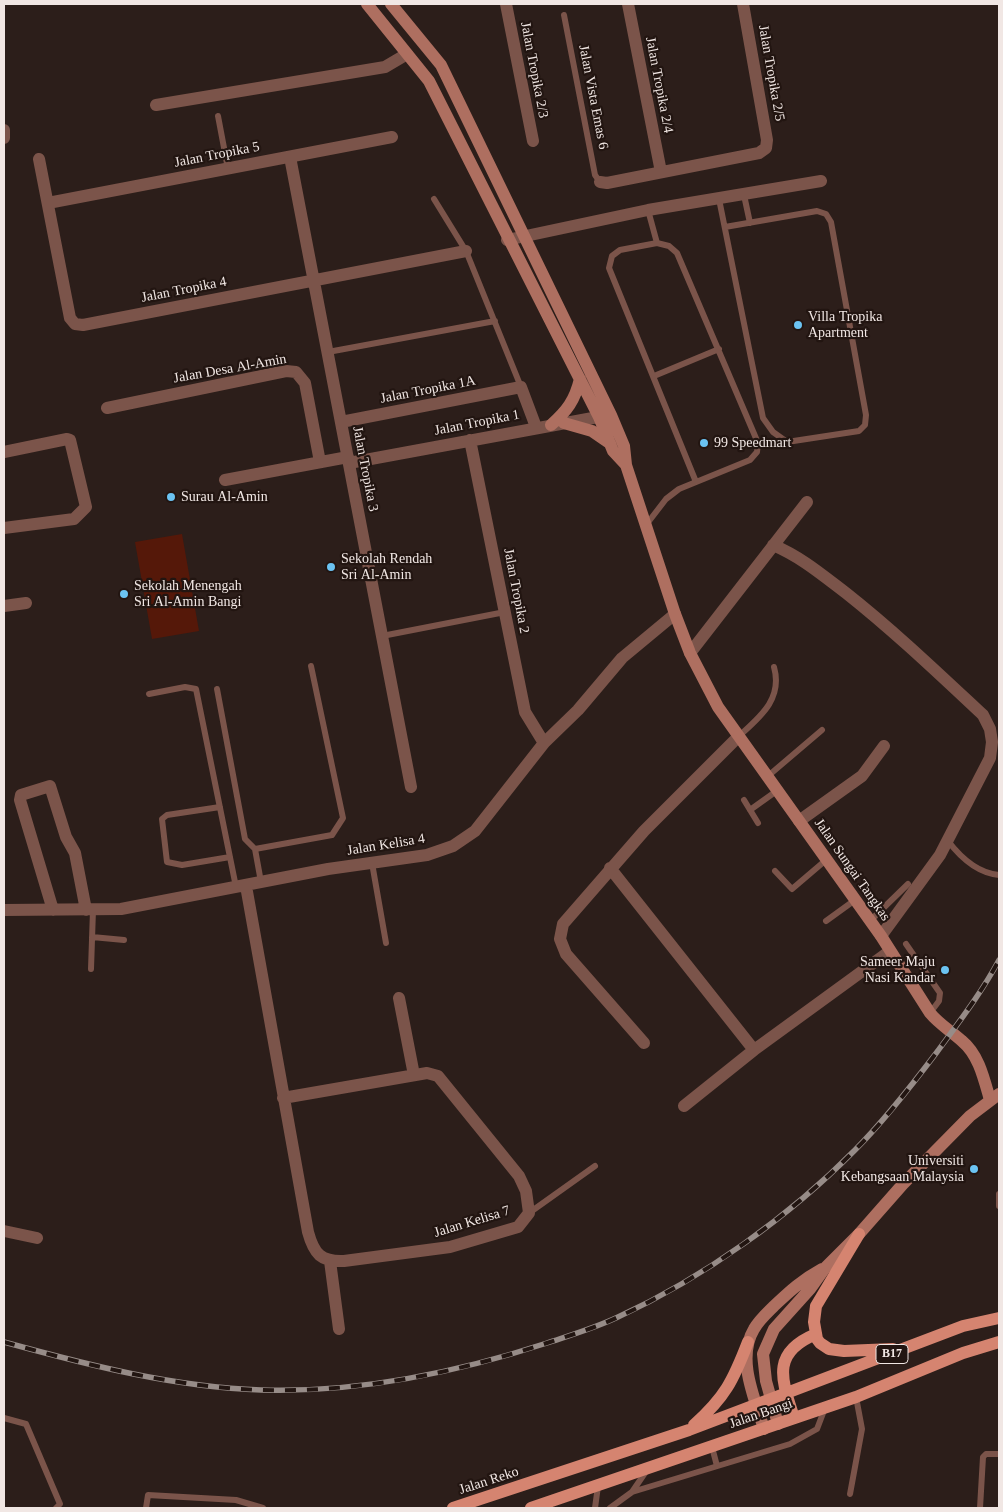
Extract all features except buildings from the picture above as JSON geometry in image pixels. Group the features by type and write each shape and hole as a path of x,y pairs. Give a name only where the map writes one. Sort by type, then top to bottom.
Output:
{"main road":[{"path":"859,1234 816,1306 814,1314 816,1334 820,1343 829,1348 844,1351 904,1349"},
{"name":"Jalan Bangi","path":"534,1482 689,1430 963,1326 999,1318"},
{"path":"794,1418 786,1394 782,1369 784,1360 796,1343 816,1334"},
{"path":"689,1430 724,1395 734,1379 748,1342"},
{"name":"Jalan Bangi","path":"531,1508 825,1408 963,1353 999,1342"},
{"name":"Jalan Reko","path":"453,1508 534,1482"}],"street":[{"path":"367,4 429,81 507,240 580,380 624,446 626,465"},
{"path":"391,4 440,66 525,236 605,416 613,451 626,465"},
{"name":"Jalan Tropika 2/3","path":"506,4 533,142"},
{"name":"Jalan Tropika 2/4","path":"628,4 661,172"},
{"name":"Jalan Tropika 2/5","path":"661,172 758,153 766,148 767,140 743,4"},
{"path":"156,105 385,67 407,54"},
{"path":"4,130 4,138"},
{"name":"Jalan Tropika 5","path":"48,203 392,137"},
{"name":"Jalan Tropika 3","path":"290,157 411,787"},
{"name":"Jalan Tropika 4","path":"39,159 70,318 75,324 83,325 466,251"},
{"path":"600,182 661,172"},
{"path":"507,240 648,210 821,181"},
{"name":"Jalan Desa Al-Amin","path":"107,408 286,372 296,372 305,383 320,462"},
{"path":"551,425 570,406 576,395 580,380"},
{"path":"521,388 536,427"},
{"name":"Jalan Tropika 1A","path":"341,422 521,388"},
{"name":"Jalan Tropika 1","path":"225,480 320,462 348,460 605,416"},
{"path":"564,423 592,431 610,444"},
{"path":"4,452 67,439 70,440 86,507 74,519 4,528"},
{"name":"Jalan Tropika 2","path":"470,440 525,712 544,743"},
{"name":"Jalan Sungai Tangkas","path":"626,465 675,614 688,648 718,706 881,936 936,1021 963,1041 974,1055 995,1097"},
{"path":"688,648 807,502"},
{"path":"773,545 796,555 821,572 874,614 983,715 990,729 992,742 990,758 948,841 918,888 881,936"},
{"path":"4,606 26,604"},
{"name":"Jalan Kelisa 4","path":"4,910 120,909 261,882 427,855 453,846 475,831 544,743 578,710 622,658 675,614"},
{"path":"644,1043 566,954 560,939 563,924 644,831 739,736"},
{"path":"798,821 862,776 884,746"},
{"path":"53,910 20,800 21,795 26,792 50,786 66,837 75,853 90,910"},
{"path":"610,868 754,1050"},
{"path":"241,886 312,1244 318,1254 330,1262 339,1329"},
{"path":"684,1106 754,1050 890,951"},
{"path":"399,998 414,1075"},
{"name":"Jalan Kelisa 7","path":"283,1098 427,1073 438,1076 519,1176 526,1191 529,1213 518,1227 450,1247 330,1262"},
{"path":"778,1424 770,1400 764,1354 767,1342 774,1330 810,1289 825,1268 859,1234 937,1148 995,1097"},
{"path":"4,1230 36,1238"},
{"path":"764,1429 756,1405 747,1362 748,1342 762,1319 798,1282 825,1268"}],"lane":[{"name":"Jalan Vista Emas 6","path":"564,15 595,175 600,182"},
{"path":"218,116 228,169"},
{"path":"744,195 750,222"},
{"path":"434,199 466,251 521,388"},
{"path":"719,199 763,418 773,432 787,442 859,431 865,425 866,415 831,222 826,214 816,211 725,227"},
{"path":"648,210 657,243"},
{"path":"646,525 666,499 696,482 750,460 757,452 758,443 720,350 677,253 669,246 657,243 620,250 612,256 609,268 696,482"},
{"path":"328,352 495,320"},
{"path":"654,376 720,350"},
{"path":"382,636 505,612"},
{"path":"255,849 332,836 343,818 311,666"},
{"path":"739,736 769,707 776,689 774,667"},
{"path":"149,694 185,686 196,689 230,857 241,886"},
{"path":"217,690 245,840 255,849 261,882"},
{"path":"768,776 822,730"},
{"path":"750,810 778,790"},
{"path":"744,800 758,823"},
{"path":"220,806 167,815 162,819 168,862 182,864 230,857"},
{"path":"948,841 960,856 980,870 999,875"},
{"path":"775,870 792,889 826,860"},
{"path":"372,863 386,943"},
{"path":"870,921 908,884"},
{"path":"826,921 855,900"},
{"path":"90,910 92,937 91,969"},
{"path":"92,937 124,940"},
{"path":"906,944 940,994 939,1001 930,1012"},
{"path":"529,1213 594,1166"},
{"path":"999,1194 999,1206"},
{"path":"850,1494 862,1428 856,1397"},
{"path":"610,1508 632,1492 790,1444 808,1436 817,1429 825,1408"},
{"path":"4,1418 26,1424 60,1504 56,1508"},
{"path":"712,1447 717,1466"},
{"path":"980,1508 983,1457 986,1454 999,1454"},
{"path":"632,1492 648,1469"},
{"path":"594,1508 598,1486"},
{"path":"146,1508 148,1495 236,1500 263,1508"}],"shaded area":[{"path":"182,534 199,631 152,639 135,542"}],"railway":[{"path":"4,1342 99,1367 163,1380 228,1388 297,1390 370,1384 442,1372 512,1354 601,1325 682,1284 744,1244 774,1222 830,1175 866,1139 908,1090 970,1007 999,960"}],"place":[{"name":"Villa Tropika Apartment","path":"798,325"},
{"name":"99 Speedmart","path":"704,443"},
{"name":"Surau Al-Amin","path":"171,497"},
{"name":"Sekolah Rendah Sri Al-Amin","path":"331,567"},
{"name":"Sekolah Menengah Sri Al-Amin Bangi","path":"124,594"},
{"name":"Sameer Maju Nasi Kandar","path":"945,970"},
{"name":"Universiti Kebangsaan Malaysia","path":"974,1169"}]}
